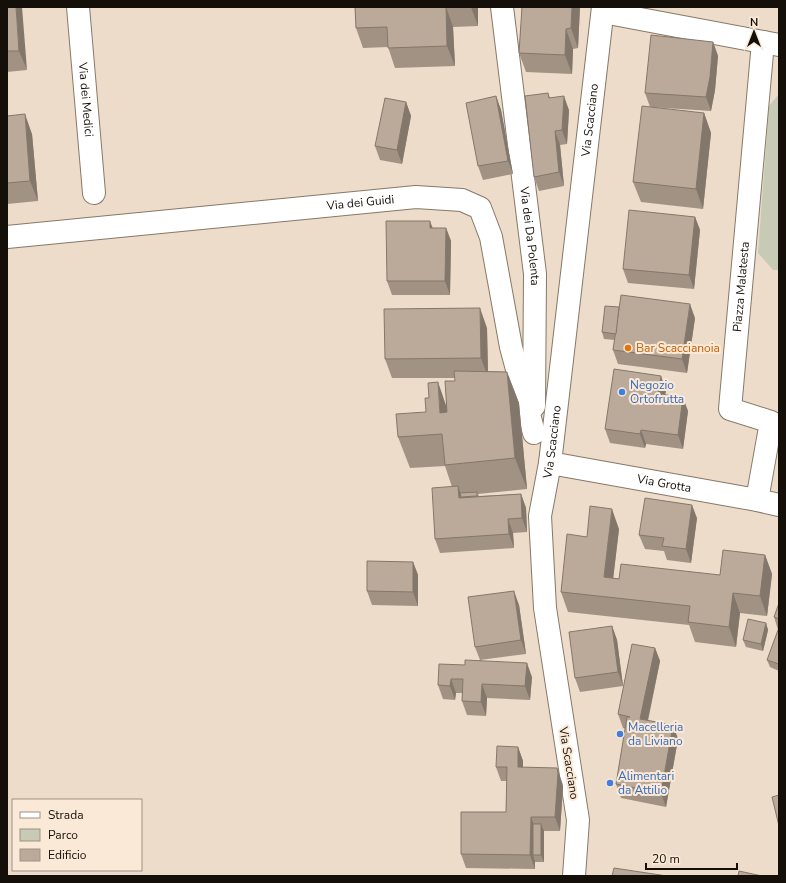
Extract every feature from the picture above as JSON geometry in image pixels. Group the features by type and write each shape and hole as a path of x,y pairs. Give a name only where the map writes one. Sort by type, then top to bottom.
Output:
{"street":[{"name":"Via dei Medici","path":"78,7 94,193"},
{"name":"Via dei Da Polenta","path":"502,7 535,274 534,433 550,463"},
{"name":"Piazza Malatesta","path":"603,10 771,44 730,409 771,422 756,500"},
{"name":"Via Scacciano","path":"574,876 578,820 544,600 540,516 550,463 603,10"},
{"name":"Via dei Guidi","path":"7,237 416,197 462,200 480,208 491,237 511,347 534,433"},
{"name":"Via Grotta","path":"550,463 779,505"}],"green space":[{"path":"779,94 779,270 773,270 758,253 769,106"}],"building":[{"path":"7,7 16,7 19,51 7,51"},
{"path":"355,7 446,7 447,46 388,48 387,27 356,28"},
{"path":"522,7 572,7 571,28 566,29 565,55 519,53"},
{"path":"651,35 713,42 710,77 706,97 645,93"},
{"path":"548,93 549,98 564,96 562,130 555,131 559,172 534,177 525,96"},
{"path":"496,96 508,161 478,166 466,103"},
{"path":"385,98 406,102 397,150 375,146"},
{"path":"642,106 704,113 696,189 633,182"},
{"path":"25,114 30,181 7,183 7,116"},
{"path":"629,210 695,217 689,275 623,269"},
{"path":"386,221 430,221 430,228 446,228 445,281 387,281"},
{"path":"621,295 690,304 682,359 613,350"},
{"path":"605,306 619,307 616,334 602,332"},
{"path":"480,308 481,358 385,359 384,309"},
{"path":"614,369 661,376 658,394 683,397 678,435 641,430 640,434 605,429"},
{"path":"454,371 507,372 515,458 445,465 442,434 398,437 396,414 426,412 425,398 429,398 428,383 438,382 440,413 447,412 445,381 455,381"},
{"path":"458,486 459,498 521,494 522,518 508,519 509,534 435,539 432,488"},
{"path":"477,492 477,496 461,497 460,493"},
{"path":"645,498 692,505 686,549 662,546 664,538 639,535"},
{"path":"590,506 612,509 604,577 619,579 621,564 720,575 723,550 765,555 760,596 733,593 729,627 688,622 690,606 561,592 567,534 587,537"},
{"path":"367,561 413,562 413,592 367,591"},
{"path":"514,591 521,640 475,647 468,597"},
{"path":"779,603 779,619 774,617"},
{"path":"748,619 766,623 761,644 743,640"},
{"path":"612,626 618,672 575,678 569,632"},
{"path":"779,630 779,664 767,660"},
{"path":"632,644 655,648 640,719 673,725 661,793 616,784 627,717 630,717 618,714"},
{"path":"465,660 527,663 525,686 482,684 481,702 462,701 463,679 451,679 450,686 438,685 439,664 465,665"},
{"path":"497,746 518,747 518,767 557,768 558,773 555,817 531,817 530,855 461,854 461,812 506,812 507,767 496,767"},
{"path":"779,795 779,826 772,797"},
{"path":"533,824 541,824 541,855 533,855"},
{"path":"614,868 667,876 612,876"},
{"path":"739,871 762,876 738,876"}],"place":[{"name":"Bar Scaccianoia","path":"628,348"},
{"name":"Negozio Ortofrutta","path":"622,392"},
{"name":"Macelleria da Liviano","path":"620,734"},
{"name":"Alimentari da Attilio","path":"610,783"}]}
